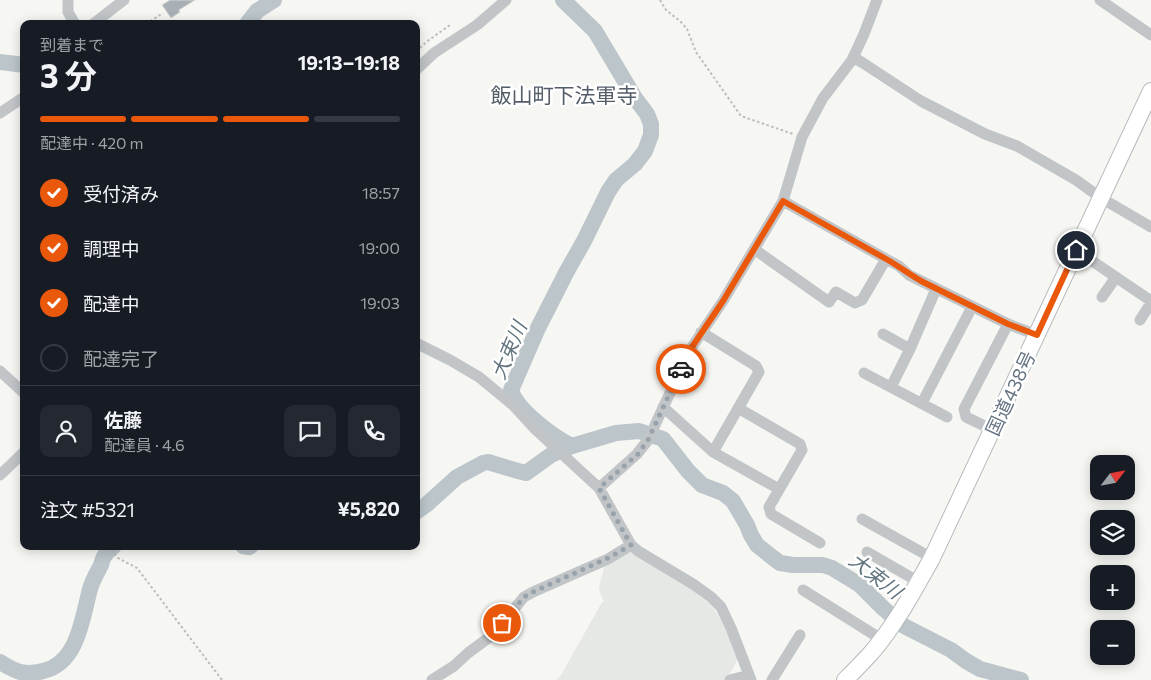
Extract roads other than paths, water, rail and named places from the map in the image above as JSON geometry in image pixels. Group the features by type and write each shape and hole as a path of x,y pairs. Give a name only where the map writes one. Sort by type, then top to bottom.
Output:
{"highway":[{"name":"国道438号","path":"845,680 872,652 904,606 932,558 1151,91"}],"street":[{"path":"68,0 68,12 73,20"},
{"path":"98,20 124,0"},
{"path":"420,66 434,53 477,25 506,0"},
{"path":"599,488 638,454 651,435 690,350 723,301 783,201 802,137 823,98 853,57 877,0"},
{"path":"1100,0 1151,35"},
{"path":"853,57 921,101 985,134 1017,146 1151,227"},
{"path":"0,113 20,100"},
{"path":"783,201 899,266 909,275 1008,324 1037,335"},
{"path":"754,249 829,302 836,292 855,303 862,300 886,259"},
{"path":"1076,250 1151,302 1140,320"},
{"path":"1102,296 1116,278"},
{"path":"891,387 936,289"},
{"path":"922,403 972,307"},
{"path":"993,430 966,417 964,410 1008,324"},
{"path":"701,332 756,366 759,372 713,452"},
{"path":"883,334 910,348"},
{"path":"420,345 479,377 514,406 535,430 599,488 631,545 638,552 705,592 721,607 750,678 730,680"},
{"path":"0,371 20,389"},
{"path":"864,373 947,417"},
{"path":"663,407 713,452 779,489"},
{"path":"738,408 800,444 802,450 769,507 771,514 820,543"},
{"path":"0,475 20,456"},
{"path":"862,520 932,558"},
{"path":"432,680 454,666 468,652 491,636 524,597 608,558 631,545"},
{"path":"866,552 918,582"},
{"path":"803,590 884,635"},
{"path":"772,680 800,635"}],"waterway":[{"name":"大束川","path":"250,20 257,11 274,0"},
{"name":"大束川","path":"563,0 595,31 635,98 647,114 651,124 651,135 645,151 635,164 616,180 608,192 538,328 511,390 520,406 528,414 555,436 572,446"},
{"name":"大束川","path":"0,62 20,64"},
{"name":"大束川","path":"420,509 457,477 483,463 488,462 526,473 551,455 572,446 616,433 639,431 663,439 688,471 702,485 723,493 733,501 757,545 780,563 823,565 832,568 860,585 904,626 951,650 980,669 1021,680"},
{"path":"0,662 16,671 31,673 55,666 64,659 77,638 93,580 104,556 110,550"}],"district":[{"name":"飯山町下法軍寺","path":"564,94"}]}
